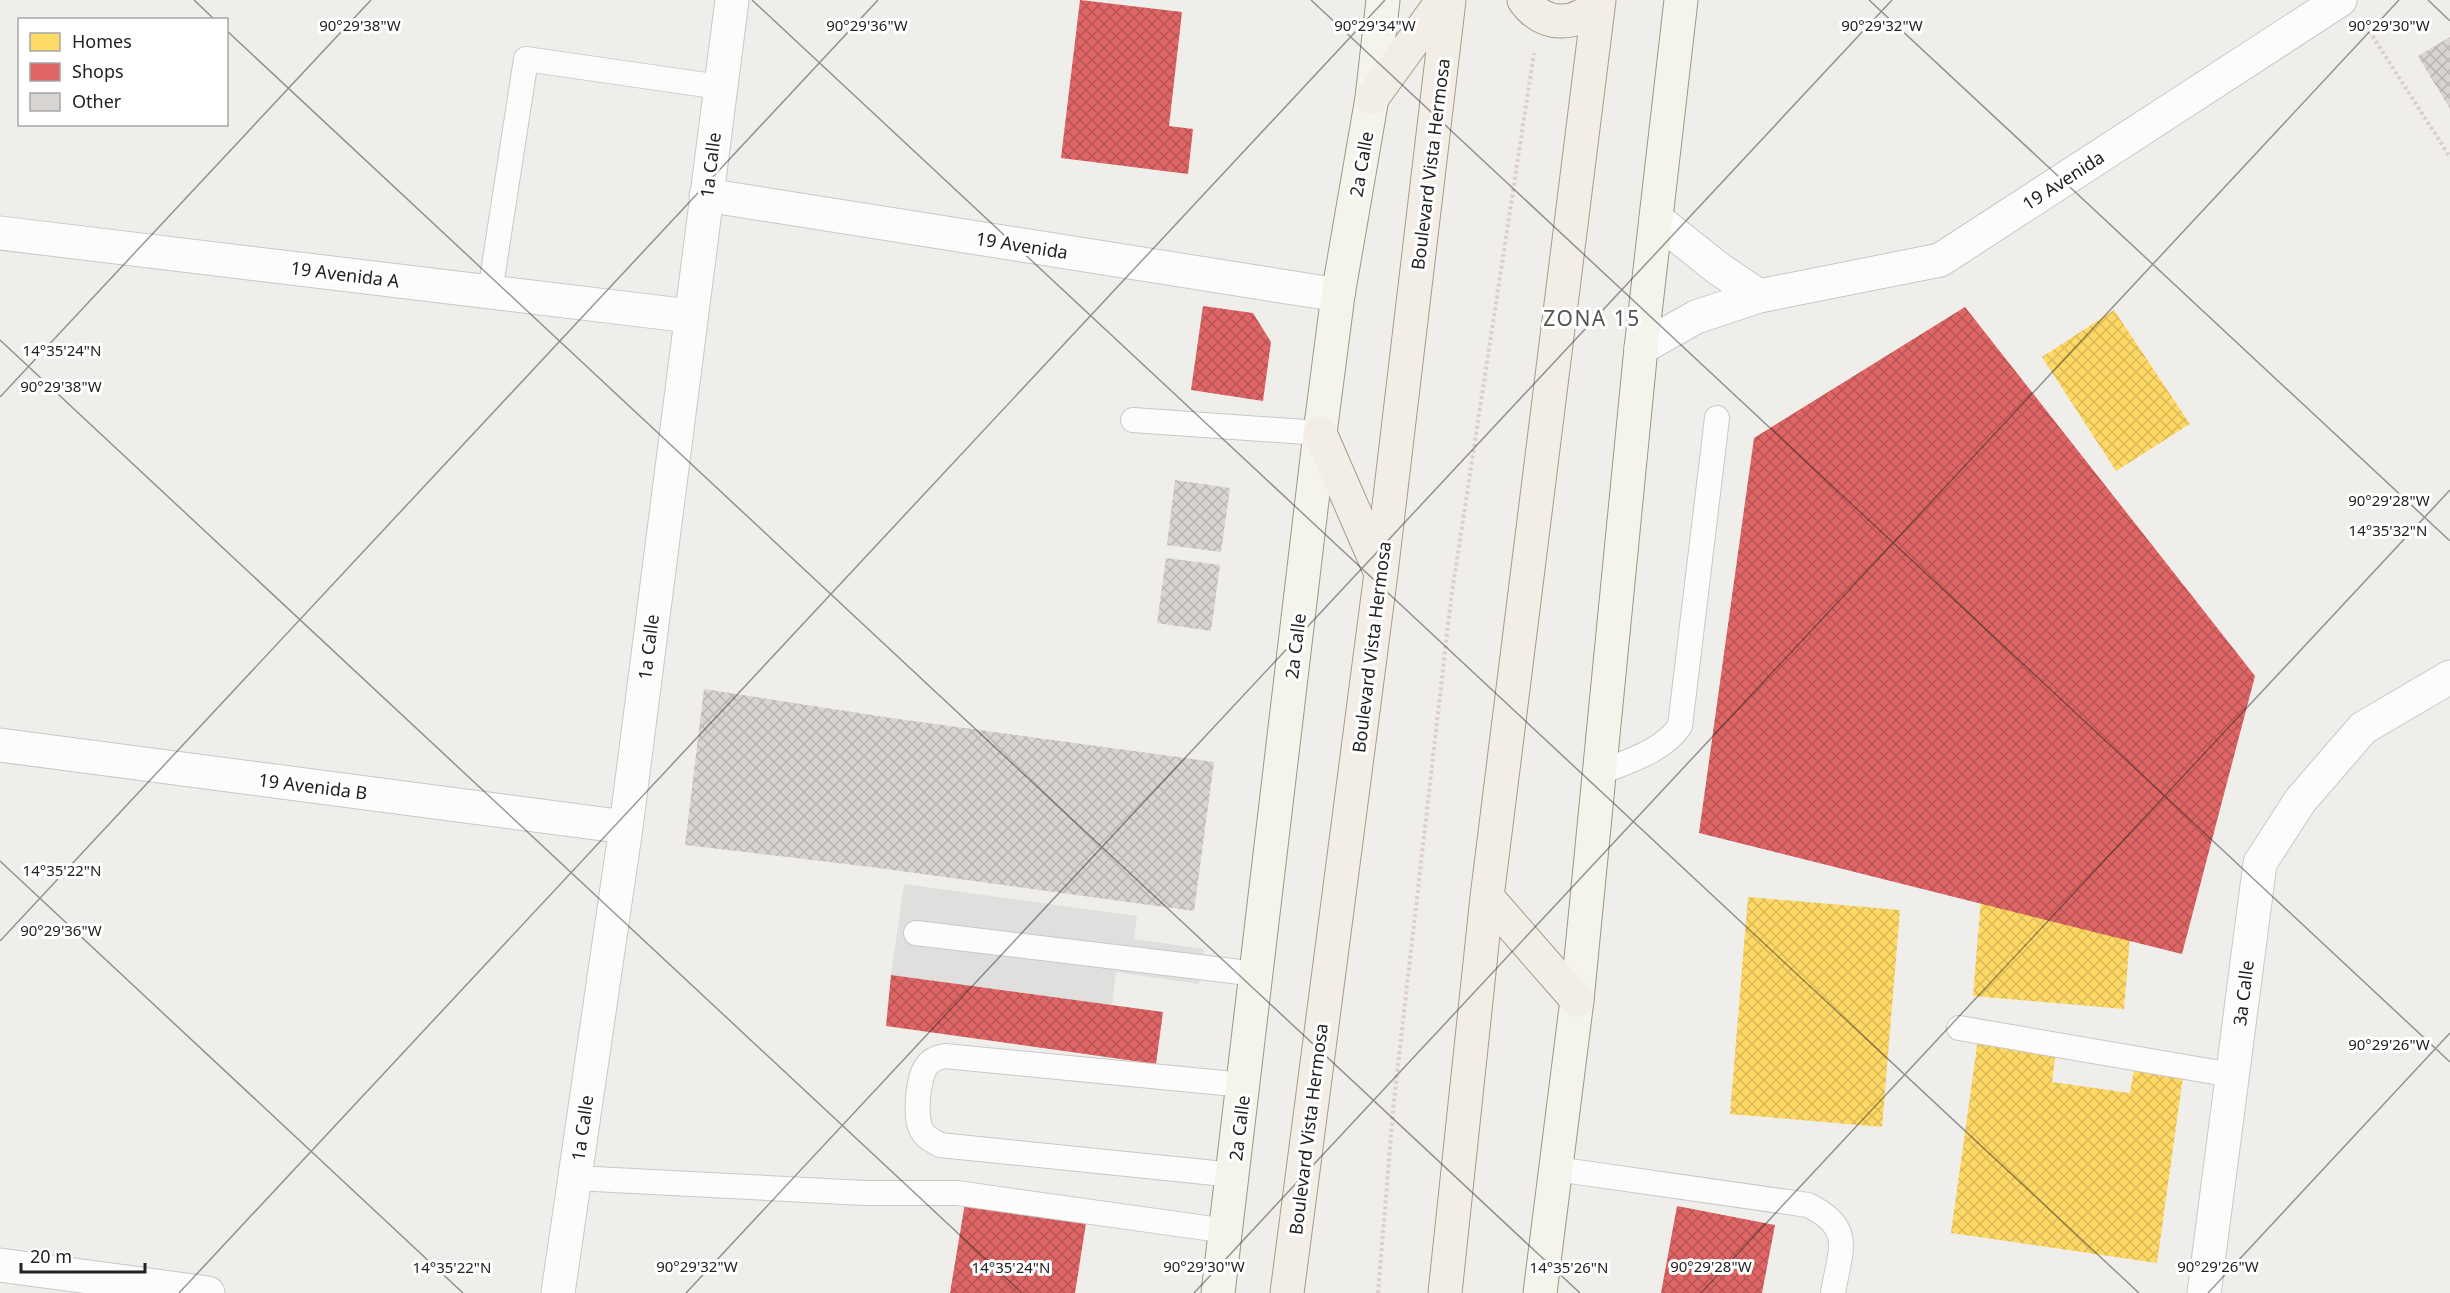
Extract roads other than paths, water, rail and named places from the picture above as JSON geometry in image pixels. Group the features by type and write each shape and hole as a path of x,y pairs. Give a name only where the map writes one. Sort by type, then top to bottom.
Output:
{"main road":[{"path":"1372,98 1443,0"},
{"name":"Boulevard Vista Hermosa","path":"1287,1293 1381,573 1449,0"},
{"path":"1532,8 1550,20 1572,21 1591,11 1598,2"},
{"path":"1445,1293 1487,897 1598,2"},
{"path":"1320,433 1381,573"},
{"path":"1487,897 1577,1000"}],"street":[{"name":"1a Calle","path":"558,1293 626,827 732,0"},
{"name":"2a Calle","path":"1218,1293 1234,1175 1320,433 1338,295 1372,98 1383,0"},
{"path":"1540,1293 1577,1000 1641,348 1681,0"},
{"name":"19 Avenida","path":"1641,348 1696,317 1760,296 1940,260 2351,10"},
{"name":"19 Avenida","path":"706,195 1338,295"},
{"path":"1656,219 1719,269 1760,296"},
{"name":"19 Avenida A","path":"0,233 690,316"},
{"name":"3a Calle","path":"2204,1293 2260,863 2300,801 2363,728 2450,676"},
{"name":"19 Avenida B","path":"0,745 626,827"},
{"path":"0,1265 208,1293"}],"lane":[{"path":"490,292 526,59 720,87"},
{"path":"1599,773 1657,748 1671,739 1680,726 1717,418"},
{"path":"1132,420 1320,433"},
{"path":"916,933 1257,974"},
{"path":"1959,1028 2232,1075"},
{"path":"1234,1175 940,1144 927,1137 920,1129 917,1115 920,1083 925,1068 933,1059 945,1056 1244,1085"},
{"path":"1556,1169 1808,1205 1825,1213 1836,1224 1842,1238 1833,1293"},
{"path":"575,1178 864,1193 957,1192 1227,1231"}],"district":[{"name":"ZONA 15","path":"1592,318"}]}
